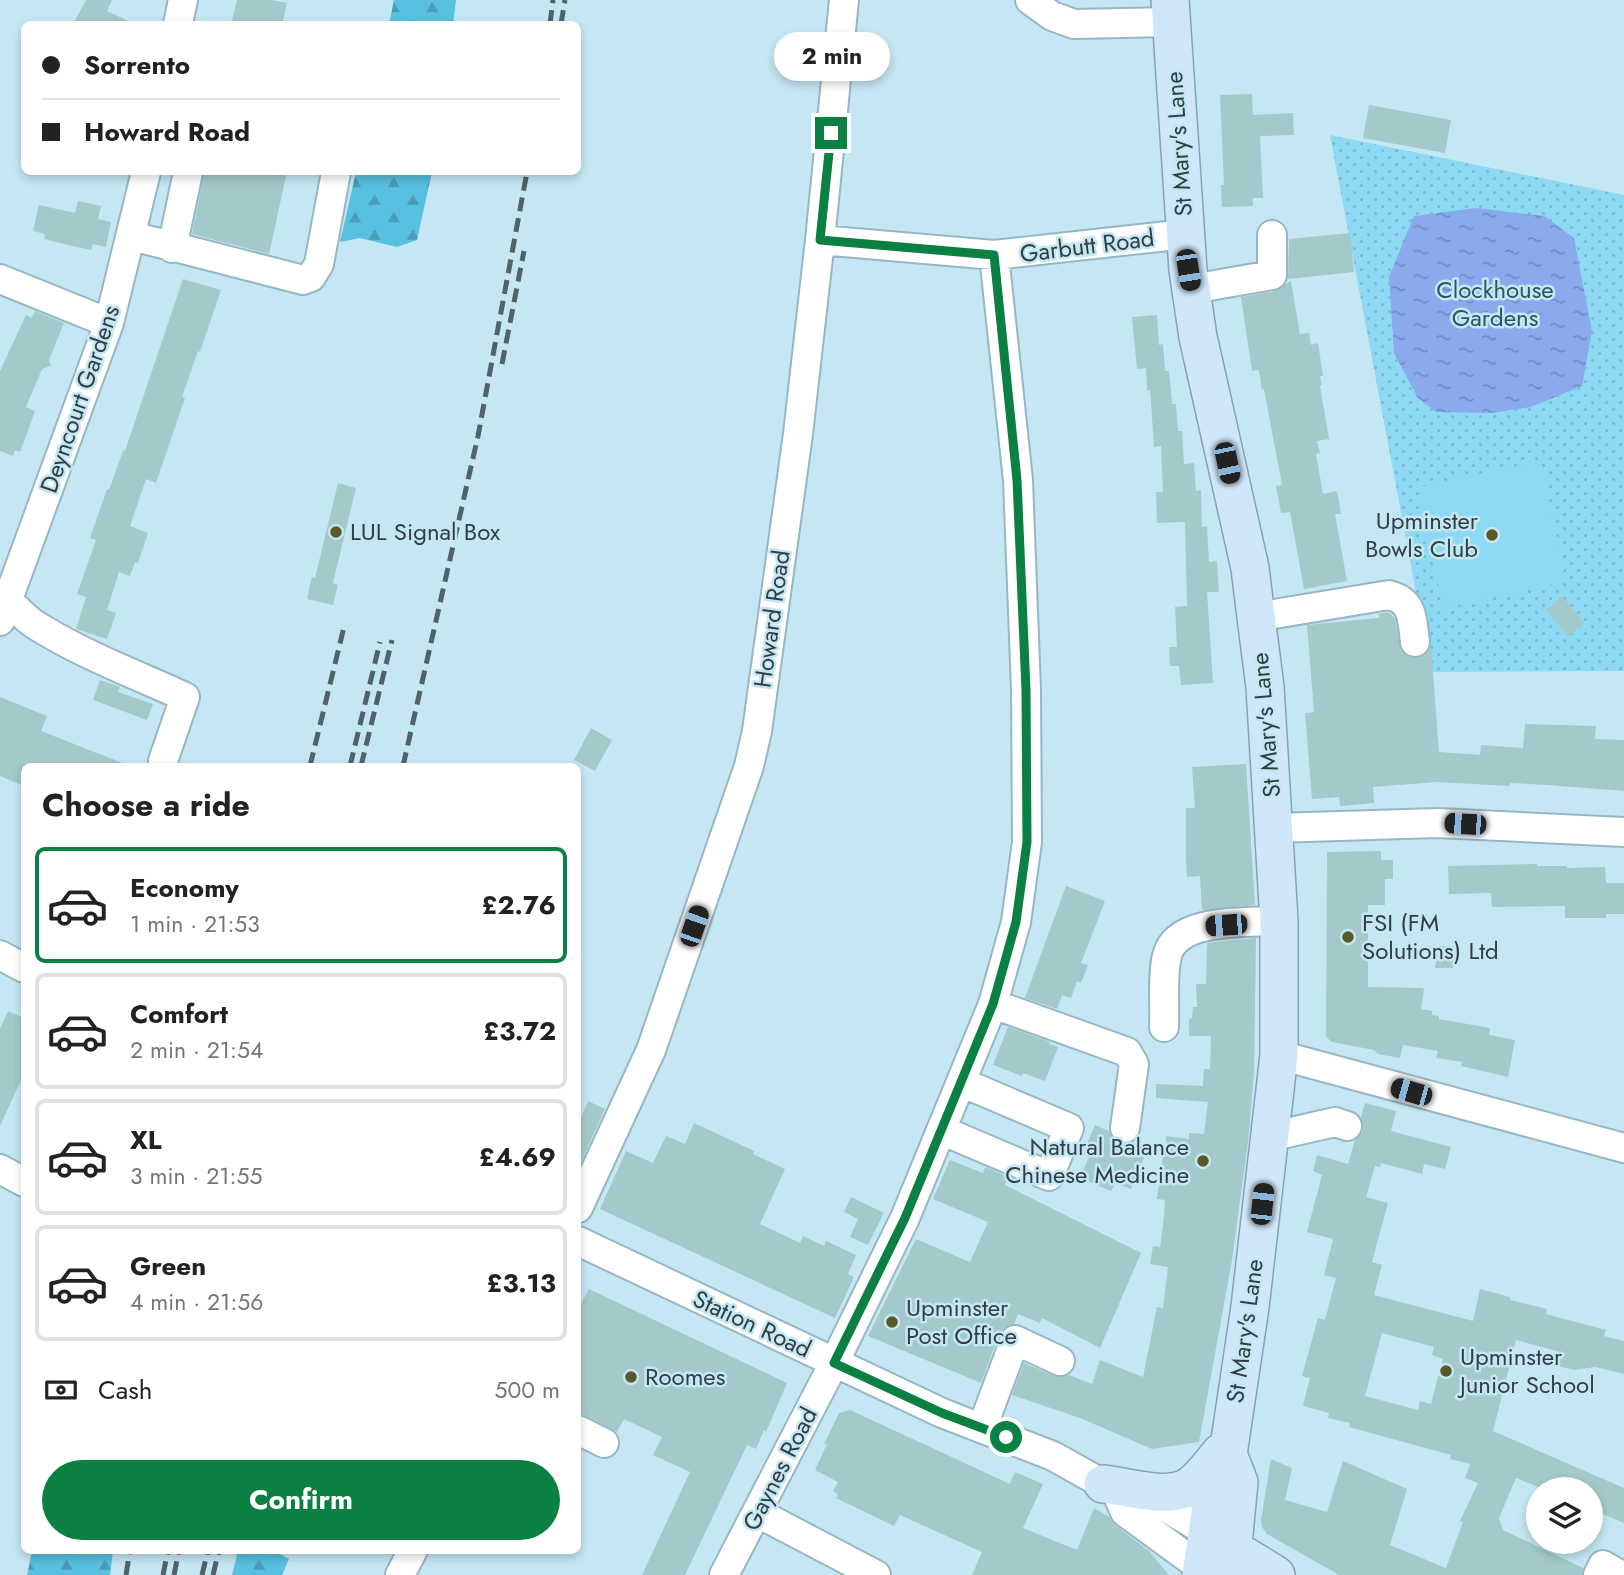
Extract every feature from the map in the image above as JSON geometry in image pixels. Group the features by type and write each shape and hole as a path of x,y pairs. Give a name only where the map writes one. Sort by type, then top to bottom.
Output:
{"main road":[{"name":"St Mary's Lane","path":"1170,11 1186,234 1198,337 1250,568 1265,687 1279,921 1279,1055 1252,1284 1229,1447 1239,1482 1215,1562"},
{"path":"1110,1489 1175,1492 1186,1488 1202,1475 1229,1447"},
{"path":"1215,1562 1276,1575"}],"street":[{"path":"179,21 183,0"},
{"name":"Howard Road","path":"581,1202 651,1050 749,766 757,731 796,448 844,0"},
{"path":"1030,0 1052,16 1074,24 1170,11"},
{"name":"Deyncourt Gardens","path":"2,607 109,323 145,175"},
{"path":"172,248 187,175"},
{"path":"132,236 303,280 312,277 319,264 335,175"},
{"name":"Garbutt Road","path":"820,240 994,255 1186,234"},
{"path":"1192,289 1272,275 1272,235"},
{"name":"Gaynes Road","path":"724,1575 758,1513 905,1218 993,1004 1016,922 1027,842 1026,690 1017,480 994,255"},
{"path":"0,279 109,323"},
{"path":"1256,617 1388,595 1399,598 1410,610 1415,642"},
{"path":"2,607 85,651 185,697 163,761"},
{"path":"1274,828 1438,823 1624,832"},
{"path":"1164,1027 1167,955 1177,940 1200,926 1279,921"},
{"path":"993,1004 1127,1052 1134,1064 1125,1128"},
{"path":"1279,1055 1624,1149"},
{"path":"941,1130 1049,1176 1069,1128 961,1082"},
{"path":"1269,1137 1335,1122 1347,1126"},
{"path":"0,1169 21,1180"},
{"name":"Station Road","path":"581,1243 942,1413 1054,1456 1110,1489 1125,1512 1215,1562"},
{"path":"982,1428 1015,1340 1060,1361"},
{"path":"581,1432 604,1443"},
{"path":"758,1513 876,1575"},
{"path":"400,1575 411,1554"},
{"path":"1598,1575 1603,1565 1620,1575"}],"green space":[{"path":"394,0 456,0 453,21 390,21"},
{"name":"Clockhouse Gardens","path":"1330,135 1624,195 1624,671 1431,672"},
{"path":"355,175 431,175 417,240 397,247 360,238 340,242"},
{"name":"Upminster Bowls Club","path":"1541,461 1566,582 1443,608 1418,487"},
{"path":"31,1554 113,1554 110,1575 27,1575"},
{"path":"237,1554 280,1554 289,1559 282,1575 232,1575"}],"water":[{"path":"1476,208 1544,216 1574,238 1592,331 1582,386 1531,407 1492,413 1436,412 1418,398 1394,353 1389,277 1414,216"}],"building":[{"path":"86,0 112,0 107,11 129,21 75,21"},
{"path":"237,0 287,3 283,21 232,21"},
{"path":"1252,94 1253,115 1293,113 1294,135 1260,136 1263,198 1253,198 1253,206 1222,207 1221,185 1224,185 1220,95"},
{"path":"1369,105 1451,120 1445,153 1363,138"},
{"path":"203,175 286,175 269,254 192,234"},
{"path":"78,201 101,206 98,219 111,222 106,247 93,244 91,250 68,245 44,239 45,234 33,231 39,205 75,213"},
{"path":"1350,233 1354,272 1288,279 1289,239"},
{"path":"183,279 221,290 182,397 185,398 156,483 146,479 130,526 148,533 138,563 135,562 130,576 119,572 107,610 116,613 107,639 76,629 86,597 77,594 96,540 90,538 107,489 109,490 125,451"},
{"path":"1291,281 1300,334 1309,333 1311,345 1318,343 1323,376 1320,376 1320,386 1329,439 1317,441 1320,453 1316,454 1323,494 1337,491 1341,514 1335,514 1347,581 1304,589 1290,512 1281,513 1276,486 1282,485 1259,370 1252,371 1241,297 1275,291"},
{"path":"35,311 64,323 49,360 51,366 42,369 26,407 35,411 20,452 15,450 13,456 0,451 0,371 26,315 32,318"},
{"path":"1157,315 1159,345 1163,344 1172,404 1176,404 1178,431 1182,431 1184,464 1194,463 1196,491 1201,490 1202,527 1207,526 1209,562 1217,561 1219,592 1207,592 1213,683 1181,685 1179,666 1170,666 1169,647 1177,647 1175,607 1187,606 1185,522 1157,523 1156,492 1163,492 1161,446 1154,447 1150,390 1147,391 1146,368 1137,369 1132,317"},
{"name":"LUL Signal Box","path":"338,483 356,488 333,583 338,585 333,605 307,599 312,577 315,578"},
{"path":"1562,596 1584,623 1568,636 1546,610"},
{"path":"1388,612 1395,618 1402,652 1409,657 1418,658 1425,655 1431,647 1439,752 1480,755 1481,745 1523,748 1525,724 1596,726 1595,739 1624,740 1624,791 1510,783 1510,786 1437,782 1373,787 1374,803 1340,806 1339,797 1312,799 1305,713 1314,712 1307,625 1379,618 1379,614"},
{"path":"100,680 120,687 118,692 153,704 147,720 93,700"},
{"path":"0,697 47,716 41,731 122,763 21,763 21,785 0,776"},
{"path":"591,728 612,740 595,771 574,760"},
{"path":"1246,764 1255,905 1202,910 1200,876 1187,877 1186,808 1195,808 1192,767"},
{"path":"1381,851 1381,860 1393,860 1393,879 1385,879 1385,905 1368,905 1368,987 1424,988 1421,1009 1432,1011 1432,1015 1439,1016 1439,1019 1490,1028 1489,1035 1515,1040 1508,1077 1461,1066 1462,1062 1436,1058 1438,1051 1403,1045 1400,1058 1332,1042 1326,1037 1327,852"},
{"path":"1537,864 1567,868 1605,867 1606,883 1624,883 1624,914 1606,914 1606,918 1565,918 1565,906 1492,907 1491,893 1449,894 1448,866"},
{"path":"1066,886 1105,901 1081,963 1088,965 1081,983 1077,981 1071,998 1062,995 1057,1009 1025,998"},
{"path":"1256,938 1254,1073 1248,1142 1232,1260 1199,1442 1152,1449 1080,1418 1012,1395 1024,1363 1054,1376 1069,1375 1092,1384 1100,1360 1143,1377 1157,1307 1163,1308 1168,1267 1150,1264 1153,1246 1160,1247 1164,1217 1165,1200 1157,1199 1166,1136 1189,1139 1189,1133 1204,1134 1208,1102 1156,1098 1156,1084 1203,1086 1204,1069 1210,1069 1211,1036 1189,1036 1189,1019 1192,1018 1193,1007 1197,1007 1196,984 1206,984 1207,943"},
{"path":"1438,946 1453,946 1453,968 1435,968"},
{"path":"8,1011 21,1017 21,1080 0,1126 0,1029"},
{"path":"1008,1027 1058,1047 1045,1081 993,1065"},
{"path":"588,1101 605,1109 581,1161 581,1118"},
{"path":"1365,1103 1396,1111 1391,1131 1451,1147 1445,1169 1424,1164 1422,1174 1381,1163 1380,1167 1375,1166 1366,1197 1388,1203 1372,1262 1382,1265 1374,1295 1473,1321 1480,1289 1547,1309 1546,1314 1606,1330 1604,1336 1624,1341 1624,1374 1595,1367 1575,1370 1553,1365 1557,1351 1516,1340 1493,1431 1599,1477 1526,1477 1526,1482 1516,1478 1499,1518 1503,1530 1526,1541 1526,1554 1554,1554 1583,1568 1582,1575 1339,1575 1267,1534 1262,1527 1271,1459 1292,1468 1285,1500 1327,1512 1343,1461 1407,1489 1390,1545 1446,1568 1463,1522 1460,1521 1478,1483 1465,1478 1470,1464 1450,1459 1451,1455 1349,1427 1350,1423 1328,1418 1329,1413 1303,1406 1310,1378 1302,1376 1318,1318 1325,1320 1336,1278 1324,1275 1333,1239 1307,1232 1322,1175 1313,1171 1317,1155 1348,1164 1355,1140 1363,1131 1361,1117","holes":["1382,1333 1434,1347 1432,1355 1443,1359 1431,1404 1420,1401 1418,1410 1365,1396"]},
{"path":"694,1123 785,1169 760,1224 800,1243 803,1236 824,1246 826,1241 856,1255 848,1274 854,1277 835,1318 600,1209 626,1151 653,1163 666,1136 685,1144"},
{"path":"1095,1125 1109,1131 1115,1141 1132,1143 1147,1150 1131,1189 1115,1183 1111,1191 1080,1178 1089,1157 1083,1154"},
{"path":"950,1160 983,1173 985,1167 1008,1177 1005,1185 1141,1253 1100,1348 1042,1318 1040,1323 1018,1314 1014,1324 1005,1327 999,1334 981,1383 868,1336 916,1239 970,1262 988,1222 933,1199"},
{"path":"851,1197 884,1213 868,1245 850,1237 858,1219 844,1212"},
{"path":"589,1289 787,1383 756,1449 747,1445 685,1575 642,1575 690,1472 653,1455 662,1437 624,1419 617,1432 581,1414 581,1304"},
{"path":"850,1410 1010,1484 1015,1472 1043,1484 1023,1528 1077,1550 1094,1508 1109,1517 1115,1525 1149,1551 1169,1575 972,1575 982,1552 900,1515 894,1526 836,1498 838,1494 833,1491 838,1482 815,1470 839,1413"},
{"path":"1603,1479 1624,1488 1624,1523 1603,1514"}],"railway":[{"path":"550,21 553,0"},
{"path":"562,21 565,0"},
{"path":"404,763 478,436 526,175"},
{"path":"502,364 524,251"},
{"path":"311,763 344,627"},
{"path":"362,763 392,640"},
{"path":"351,763 380,642"},
{"path":"126,1575 129,1554"},
{"path":"163,1575 167,1554"},
{"path":"174,1575 178,1554"},
{"path":"202,1575 207,1554"},
{"path":"213,1575 218,1554"}],"place":[{"name":"LUL Signal Box","path":"336,532"},
{"name":"Upminster Bowls Club","path":"1492,535"},
{"name":"FSI (FM Solutions) Ltd","path":"1348,937"},
{"name":"Natural Balance Chinese Medicine","path":"1203,1161"},
{"name":"Upminster Post Office","path":"892,1322"},
{"name":"Upminster Junior School","path":"1446,1371"},
{"name":"Roomes","path":"631,1377"}],"route":[{"path":"831,133 820,240 994,255 1017,480 1026,690 1027,842 1016,922 993,1004 905,1218 834,1363 942,1413 1006,1437"}]}
